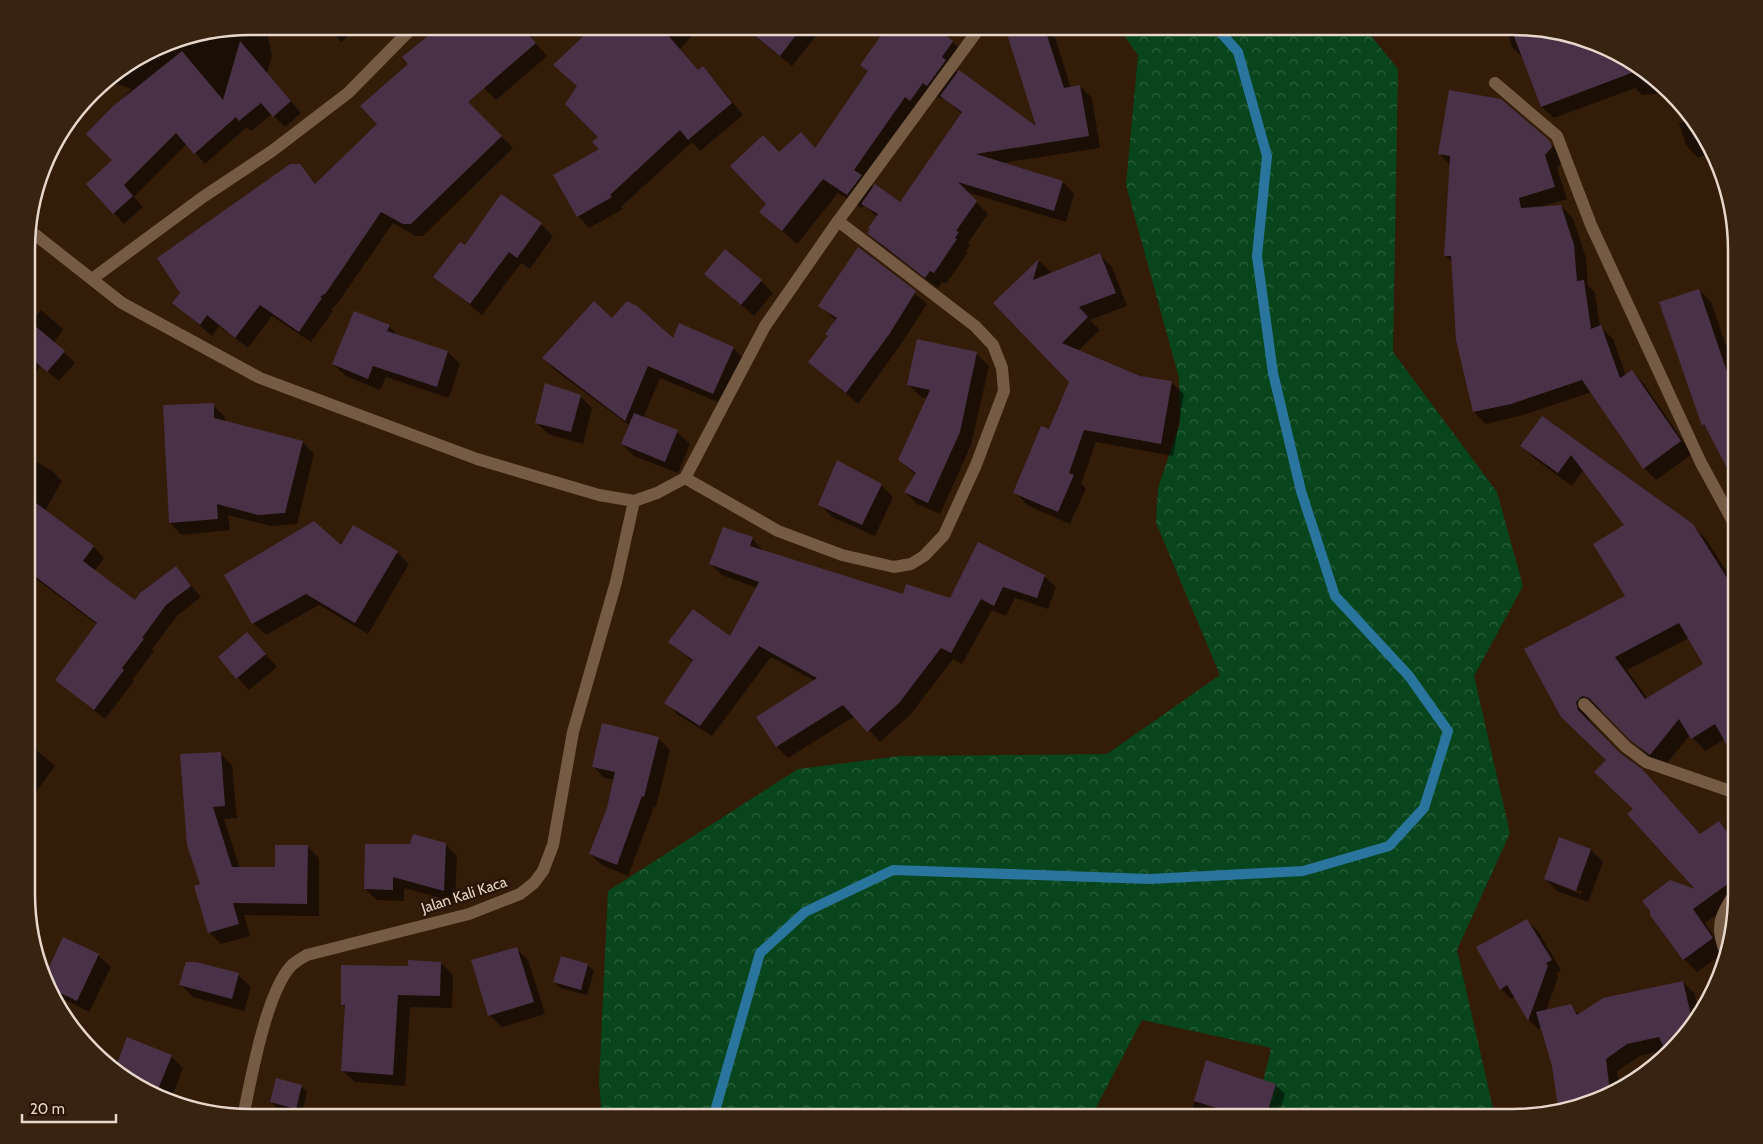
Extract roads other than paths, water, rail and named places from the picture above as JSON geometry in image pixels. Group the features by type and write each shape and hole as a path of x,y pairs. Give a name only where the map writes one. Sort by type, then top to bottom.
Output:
{"street":[{"path":"92,278 203,197 272,152 340,98 405,35"},
{"path":"35,235 122,302 260,378 477,459 598,495 634,501 658,493 685,478 765,326 838,221 974,35"},
{"path":"1495,83 1557,136 1591,225 1701,463 1728,512"},
{"path":"685,478 778,531 842,554 894,567 911,564 924,556 944,535 976,466 1004,391 1002,368 993,345 975,326 838,221"},
{"name":"Jalan Kali Kaca","path":"246,1109 257,1054 273,1000 280,983 293,964 307,955 469,914 520,894 534,883 542,871 552,845 573,732 616,582 634,501"},
{"path":"1584,704 1626,747 1646,762 1728,790"},
{"path":"1722,945 1720,926 1723,912 1728,904"}],"waterway":[{"path":"716,1109 760,953 805,912 893,870 1150,879 1303,871 1389,846 1424,808 1448,731 1409,676 1335,596 1301,491 1273,373 1257,256 1267,156 1238,52 1223,35"}]}
